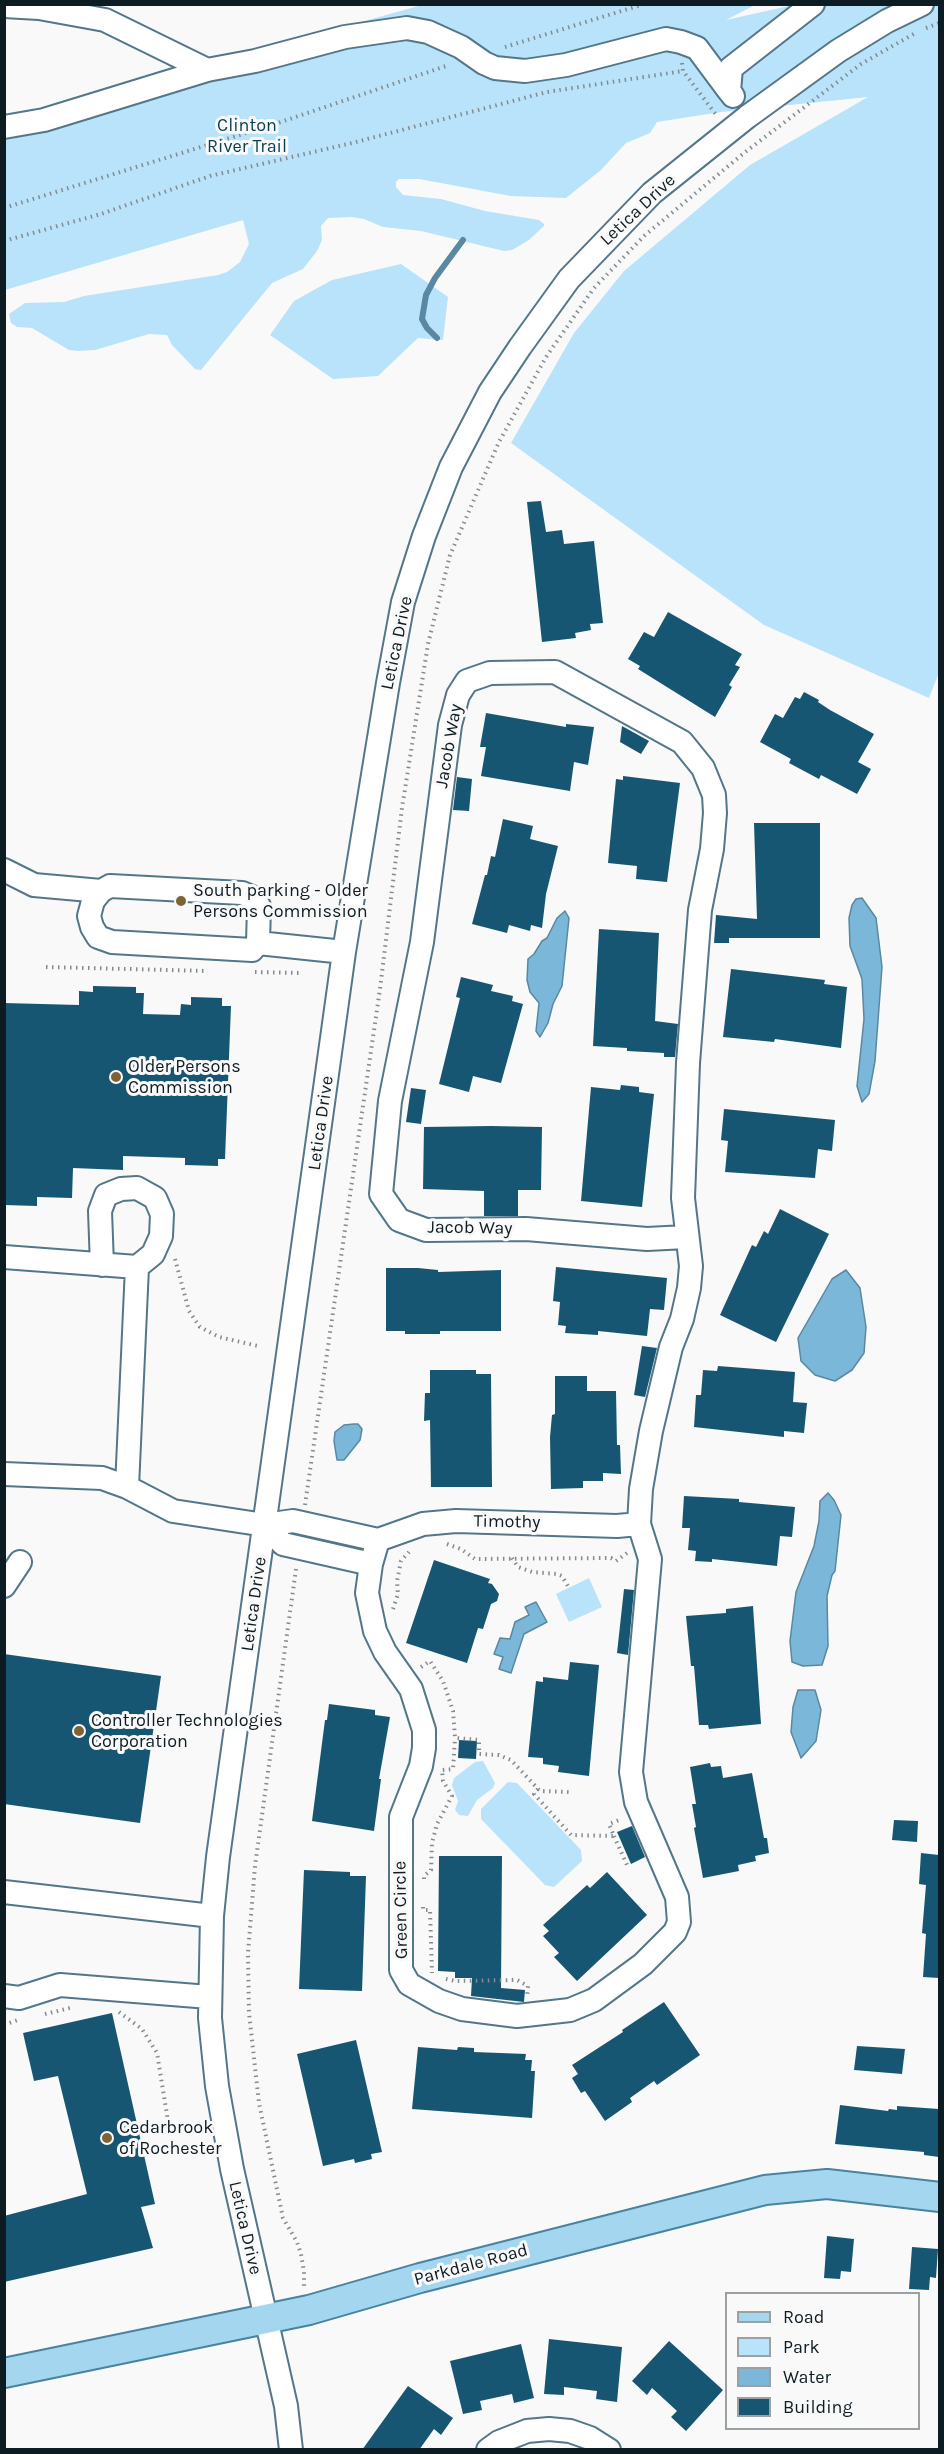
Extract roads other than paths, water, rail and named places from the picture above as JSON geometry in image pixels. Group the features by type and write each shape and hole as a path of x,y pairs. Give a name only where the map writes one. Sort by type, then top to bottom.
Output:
{"main road":[{"name":"Parkdale Road","path":"4,2373 309,2310 430,2275 765,2190 827,2184 939,2197"}],"street":[{"path":"729,91 731,68 813,4"},
{"name":"Letica Drive","path":"291,2450 286,2406 224,2129 217,2086 209,1996 212,1916 218,1857 344,952 403,602 424,536 451,467 490,392 569,279 652,193 747,117 838,51 887,21 922,4"},
{"path":"4,6 39,8 105,20 207,70"},
{"path":"4,127 44,120 207,70 255,61 345,37 385,29 407,28 436,36 461,47 495,68 525,71 566,65 666,39 697,48 747,117"},
{"name":"Jacob Way","path":"642,1532 641,1489 651,1431 671,1347 682,1319 691,1266 683,1198 688,1063 699,910 712,849 714,795 703,768 682,742 555,672 490,673 467,681 458,695 450,725 424,931 390,1101 381,1194 399,1220 426,1230 526,1229 647,1239 686,1237"},
{"path":"4,870 34,885 101,891"},
{"path":"110,886 242,893 254,898 259,906 258,943 252,950 112,942 98,937 89,916 93,901 101,891 110,886"},
{"path":"258,943 344,952"},
{"path":"4,1257 102,1265 137,1267 153,1254 161,1236 162,1214 155,1198 136,1188 121,1189 106,1195 100,1211 102,1265"},
{"path":"127,1487 137,1267"},
{"path":"4,1474 102,1478 127,1487 173,1510 265,1525 292,1521 378,1540 371,1564 283,1544 265,1525"},
{"name":"Timothy","path":"378,1540 423,1524 456,1521 616,1526 642,1532"},
{"name":"Green Circle","path":"371,1564 367,1593 375,1631 385,1652 411,1689 424,1730 421,1766 401,1817 401,1970 409,1984 439,2001 462,2009 488,2014 527,2016 570,2010 594,2000 643,1964 675,1932 679,1922 677,1897 636,1802 632,1772 650,1559 642,1532"},
{"path":"4,1586 20,1562"},
{"path":"4,1892 212,1916"},
{"path":"4,1996 19,1998 60,1985 209,1996"},
{"path":"488,2450 499,2442 527,2431 549,2429 570,2431 590,2438 609,2450"}],"water":[{"path":"862,898 876,918 882,967 875,1061 869,1094 862,1102 857,1086 864,1019 862,979 850,946 849,918 852,905 856,899"},
{"path":"565,911 569,918 562,986 553,1004 548,1023 540,1037 536,1031 539,1003 530,992 527,980 528,959 547,938 557,918"},
{"path":"846,1270 860,1288 866,1327 864,1353 852,1370 835,1381 815,1375 801,1361 798,1338 832,1279"},
{"path":"358,1424 362,1429 360,1440 344,1460 337,1460 335,1432 344,1425"},
{"path":"828,1493 841,1515 835,1571 827,1596 828,1646 822,1665 803,1666 792,1662 790,1641 796,1592 814,1546 820,1501"},
{"path":"536,1602 547,1622 524,1634 511,1673 499,1669 503,1657 494,1654 500,1638 510,1639 515,1622 529,1615 525,1607"},
{"path":"798,1690 815,1690 821,1710 816,1741 801,1758 791,1732 793,1707"}],"waterway":[{"path":"437,338 422,319 426,295 435,278 463,240"}],"place":[{"name":"South parking - Older Persons Commission","path":"181,901"},
{"name":"Older Persons Commission","path":"116,1077"},
{"name":"Controller Technologies Corporation","path":"79,1731"},
{"name":"Cedarbrook of Rochester","path":"107,2138"}],"park label":[{"name":"Clinton River Trail","path":"247,136"}]}
